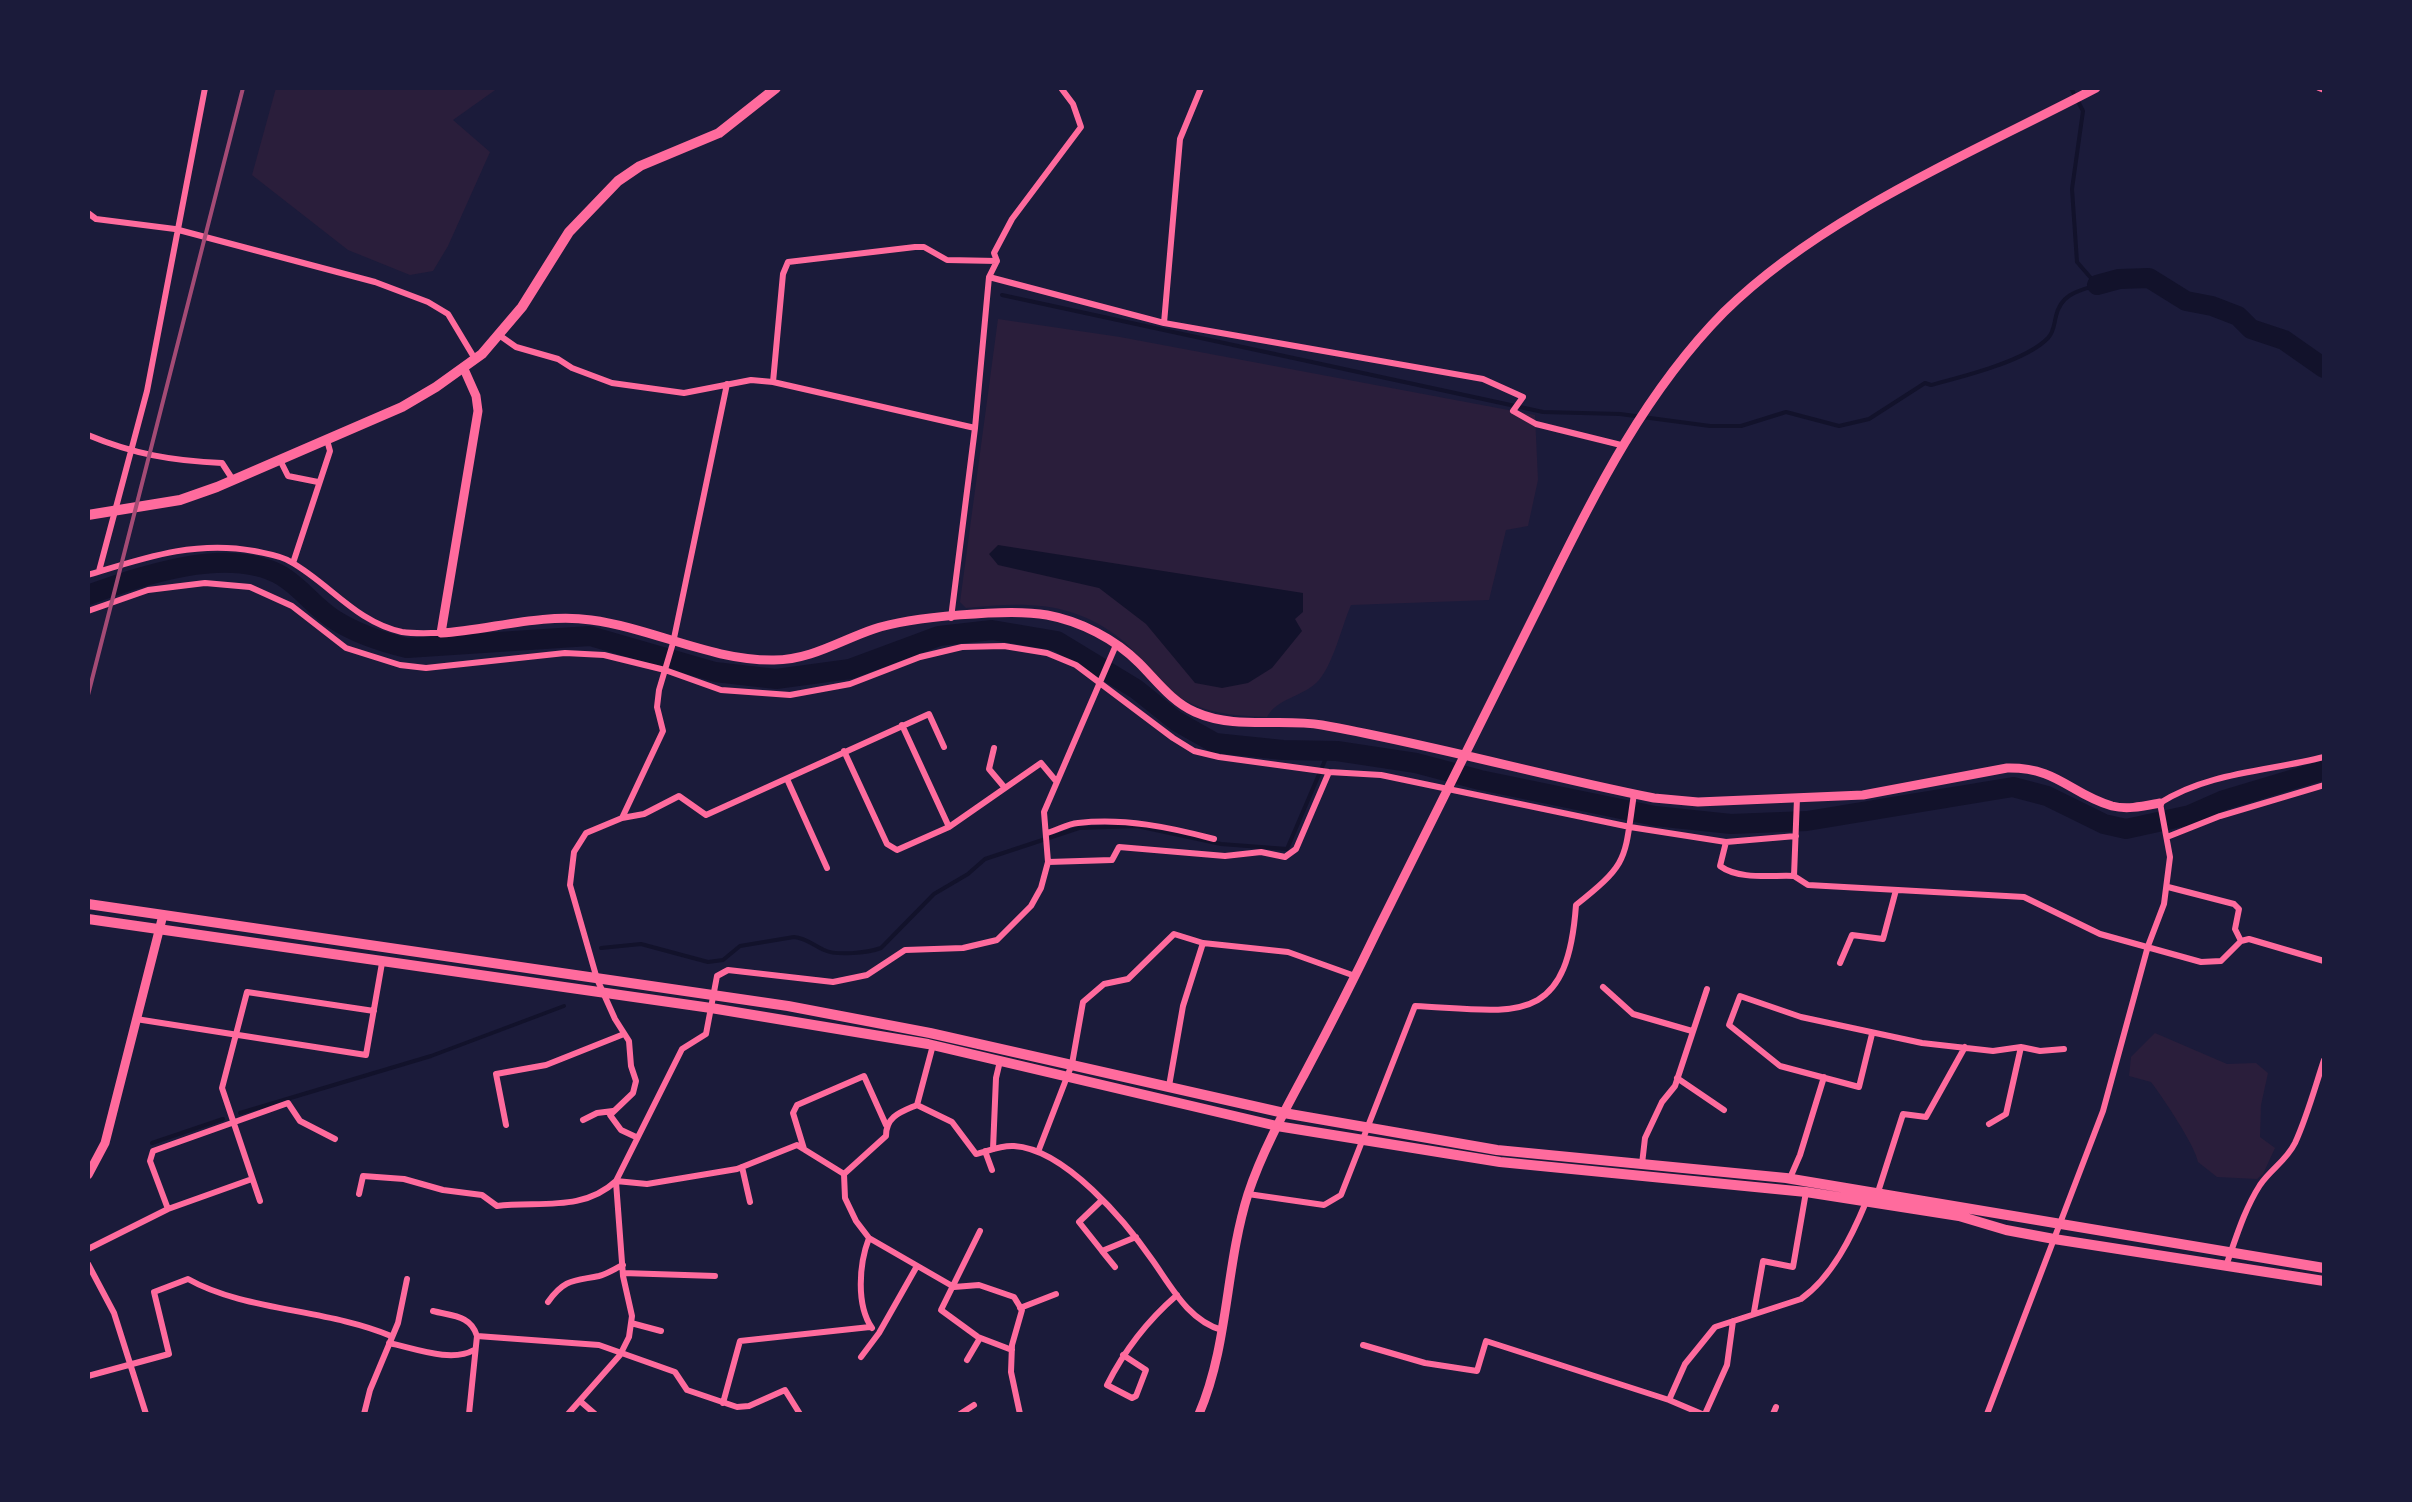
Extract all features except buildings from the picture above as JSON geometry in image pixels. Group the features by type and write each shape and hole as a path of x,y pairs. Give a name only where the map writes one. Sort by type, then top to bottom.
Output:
{"main road":[{"path":"88,515 180,500 233,480 402,407 464,369 522,307 569,232 618,181 640,166 719,134 776,88"},
{"path":"88,904 597,979 1001,1060 1169,1086 1364,1133 1519,1164 1806,1192 1959,1216 2054,1239 2324,1281"},
{"path":"88,919 604,993 859,1019 1069,1069 1277,1126 1790,1178 2324,1268"}],"street":[{"path":"99,572 146,390 205,88"},
{"path":"951,618 989,277 997,261 994,253 1012,219 1081,127 1073,104 1061,88"},
{"path":"1164,323 1174,247 1180,139 1201,88"},
{"path":"1199,1414 1217,1362 1248,1194 1277,1126 1621,446 1658,389 1726,311 1789,258 1860,212 2096,88"},
{"path":"88,213 96,219 176,229 375,282 428,302 448,314 475,360"},
{"path":"773,382 782,274 788,262 914,247 924,247 947,260 997,261"},
{"path":"989,277 1164,323 1483,379 1522,396 1513,411 1536,424 1621,446"},
{"path":"499,334 516,347 558,359 612,382 684,393 751,380 773,382 975,428"},
{"path":"441,633 478,411 464,369"},
{"path":"622,818 663,731 657,707 727,384"},
{"path":"88,435 130,452 159,458 222,462 233,480"},
{"path":"293,563 330,450 326,439"},
{"path":"279,460 288,476 318,482"},
{"path":"88,575 184,548 229,546 281,556 355,612 404,632 441,633 532,620 585,619 626,625 727,654 780,660 836,646 877,628 1014,612 1041,613 1067,619 1136,659 1171,698 1194,712 1236,721 1318,724 1633,796 1698,802 1863,795 2026,768 2044,771 2108,805 2160,807 2185,789 2219,778 2324,757"},
{"path":"88,610 148,590 205,583 250,587 292,606 346,648 400,665 426,668 565,653 604,655 665,668 721,690 790,696 850,684 920,657 962,647 1004,646 1047,653 1076,666 1194,751 1324,771 1369,773 1726,842 1796,832"},
{"path":"359,1194 363,1176 404,1179 482,1195 497,1206 574,1203 601,1196 616,1181 682,1049 706,1034 717,976 728,970 833,982 867,975 905,950 963,948 996,940 1031,906 1041,888 1048,862 1044,812 1114,648"},
{"path":"636,1137 613,1122 610,1115 632,1093 636,1081 630,1066 629,1041 597,979 570,885 574,852 586,833 622,818 644,814 679,796 706,815 929,714 944,748"},
{"path":"902,726 948,826"},
{"path":"994,748 989,769 1005,788"},
{"path":"844,751 887,844 897,850 948,826 1041,763 1056,781"},
{"path":"1048,862 1112,860 1119,847 1225,856 1260,852 1285,857 1296,849 1324,771"},
{"path":"788,779 827,868"},
{"path":"2167,835 2324,785"},
{"path":"1248,1194 1324,1205 1341,1196 1415,1006 1520,1009 1534,1005 1552,991 1573,946 1576,906 1616,872 1626,851 1633,796"},
{"path":"1794,876 1797,798"},
{"path":"1986,1414 2104,1112 2148,946 2168,888 2167,835 2160,807"},
{"path":"1048,838 1072,823 1120,822 1145,823 1214,839"},
{"path":"1726,842 1720,866 1746,875 1794,876 1808,886 2024,897 2100,934 2201,962 2221,961 2241,941 2250,939 2324,961"},
{"path":"2168,888 2234,904 2239,908 2235,929 2241,941"},
{"path":"1840,964 1852,936 1882,939 1896,890"},
{"path":"88,1175 104,1143 162,915"},
{"path":"1038,1152 1069,1069 1083,1002 1104,984 1128,978 1174,934 1203,942 1288,952 1356,976"},
{"path":"1169,1086 1183,1006 1203,942"},
{"path":"136,1019 366,1054 382,963"},
{"path":"1603,988 1633,1014 1692,1030"},
{"path":"1642,1164 1645,1138 1677,1078 1706,989"},
{"path":"260,1201 222,1088 247,992 374,1011"},
{"path":"1872,1034 1859,1086 1780,1066 1729,1025 1740,996 1802,1017 1872,1034 1993,1052 2022,1047 2040,1051 2064,1048"},
{"path":"506,1124 496,1074 546,1065 624,1034"},
{"path":"918,1105 933,1045"},
{"path":"1878,1192 1903,1114 1926,1117 1965,1047"},
{"path":"1990,1124 2006,1114 2022,1047"},
{"path":"992,1170 989,1150 1001,1060"},
{"path":"2226,1266 2259,1187 2283,1163 2295,1142 2324,1060"},
{"path":"804,1148 794,1113 797,1105 864,1076 886,1126 886,1136 844,1174"},
{"path":"1790,1178 1824,1077"},
{"path":"1677,1078 1724,1110"},
{"path":"168,1208 150,1161 153,1151 288,1103 300,1122 335,1138"},
{"path":"886,1126 894,1116 918,1105"},
{"path":"918,1105 952,1122 976,1154 1015,1146 1058,1162 1136,1237 1177,1295 1207,1326 1223,1331"},
{"path":"583,1120 596,1113 614,1111"},
{"path":"616,1181 647,1184 742,1167 797,1145 844,1174"},
{"path":"742,1167 750,1202"},
{"path":"844,1174 845,1198 870,1238 954,1287 979,1285 1014,1297 1020,1308 1012,1372 1020,1414"},
{"path":"88,1250 168,1208 252,1179"},
{"path":"568,1414 621,1352 629,1337 631,1323 616,1181"},
{"path":"1754,1313 1763,1262 1793,1267 1806,1192"},
{"path":"1101,1202 1079,1222 1115,1267"},
{"path":"1665,1414 1685,1364 1716,1327 1810,1292 1846,1243 1866,1202"},
{"path":"980,1232 940,1310 980,1338 1012,1350"},
{"path":"1102,1251 1136,1237"},
{"path":"870,1238 864,1254 864,1313 870,1327 878,1333"},
{"path":"88,1264 114,1313 146,1414"},
{"path":"861,1357 917,1266"},
{"path":"548,1302 566,1284 584,1276 623,1269 716,1276"},
{"path":"364,1414 398,1323 408,1278"},
{"path":"88,1376 169,1354 154,1292 188,1280 214,1294 308,1311 450,1355 464,1356 475,1350"},
{"path":"1020,1308 1056,1294"},
{"path":"1122,1355 1146,1370 1132,1398 1107,1384 1122,1355 1137,1340 1141,1328 1177,1295"},
{"path":"434,1312 468,1319 477,1336 469,1414"},
{"path":"1363,1345 1425,1363 1477,1372 1486,1340 1703,1414 1727,1365 1733,1320"},
{"path":"631,1323 661,1331"},
{"path":"722,1403 740,1341 870,1327"},
{"path":"477,1336 599,1346 621,1352 674,1372 687,1390 742,1410 786,1390 800,1414"},
{"path":"967,1360 980,1338"},
{"path":"580,1401 595,1414"},
{"path":"960,1414 974,1405"}],"shaded area":[{"path":"276,88 498,88 453,120 490,152 433,271 410,275 348,250 252,175"},
{"path":"998,319 1120,337 1535,415 1538,480 1528,526 1506,530 1489,600 1351,605 1324,673 1306,690 1278,705 1267,717 1205,709 1164,685 1122,640 1085,617 1047,607 966,608 960,602"},
{"path":"998,545 1303,593 1303,612 1295,619 1302,631 1272,668 1248,683 1222,688 1195,683 1146,624 1099,588 998,565 989,554"},
{"path":"2155,1033 2227,1064 2256,1063 2268,1073 2260,1137 2275,1148 2257,1179 2217,1177 2198,1162 2185,1133 2151,1082 2129,1076 2131,1057"}],"waterway":[{"path":"1002,295 1543,412 1620,414 1710,426 1741,426 1786,412 1839,426 1869,419 1925,383 1959,378 2025,354 2050,336 2058,309 2066,298 2097,285 2077,262 2072,189 2083,111 2071,88"},
{"path":"2097,285 2119,279 2149,278 2186,301 2238,316 2251,329 2284,340 2324,368"},
{"path":"88,595 158,572 236,563 282,576 343,625 407,648 590,636 715,672 776,679 850,669 939,636 992,630 1057,641 1215,743 1337,751 1416,763 1655,816 1731,824 1807,821 2013,787 2047,796 2104,824 2126,829 2190,815 2224,800 2324,770"},
{"path":"601,948 641,944 708,962 723,960 740,946 794,937 836,953 875,950 934,894 985,859 1079,828 1137,826 1221,844 1287,849 1329,751"},
{"path":"240,1113 431,1056 564,1006"},
{"path":"152,1143 223,1119"}],"railway":[{"path":"88,695 243,88"}]}
